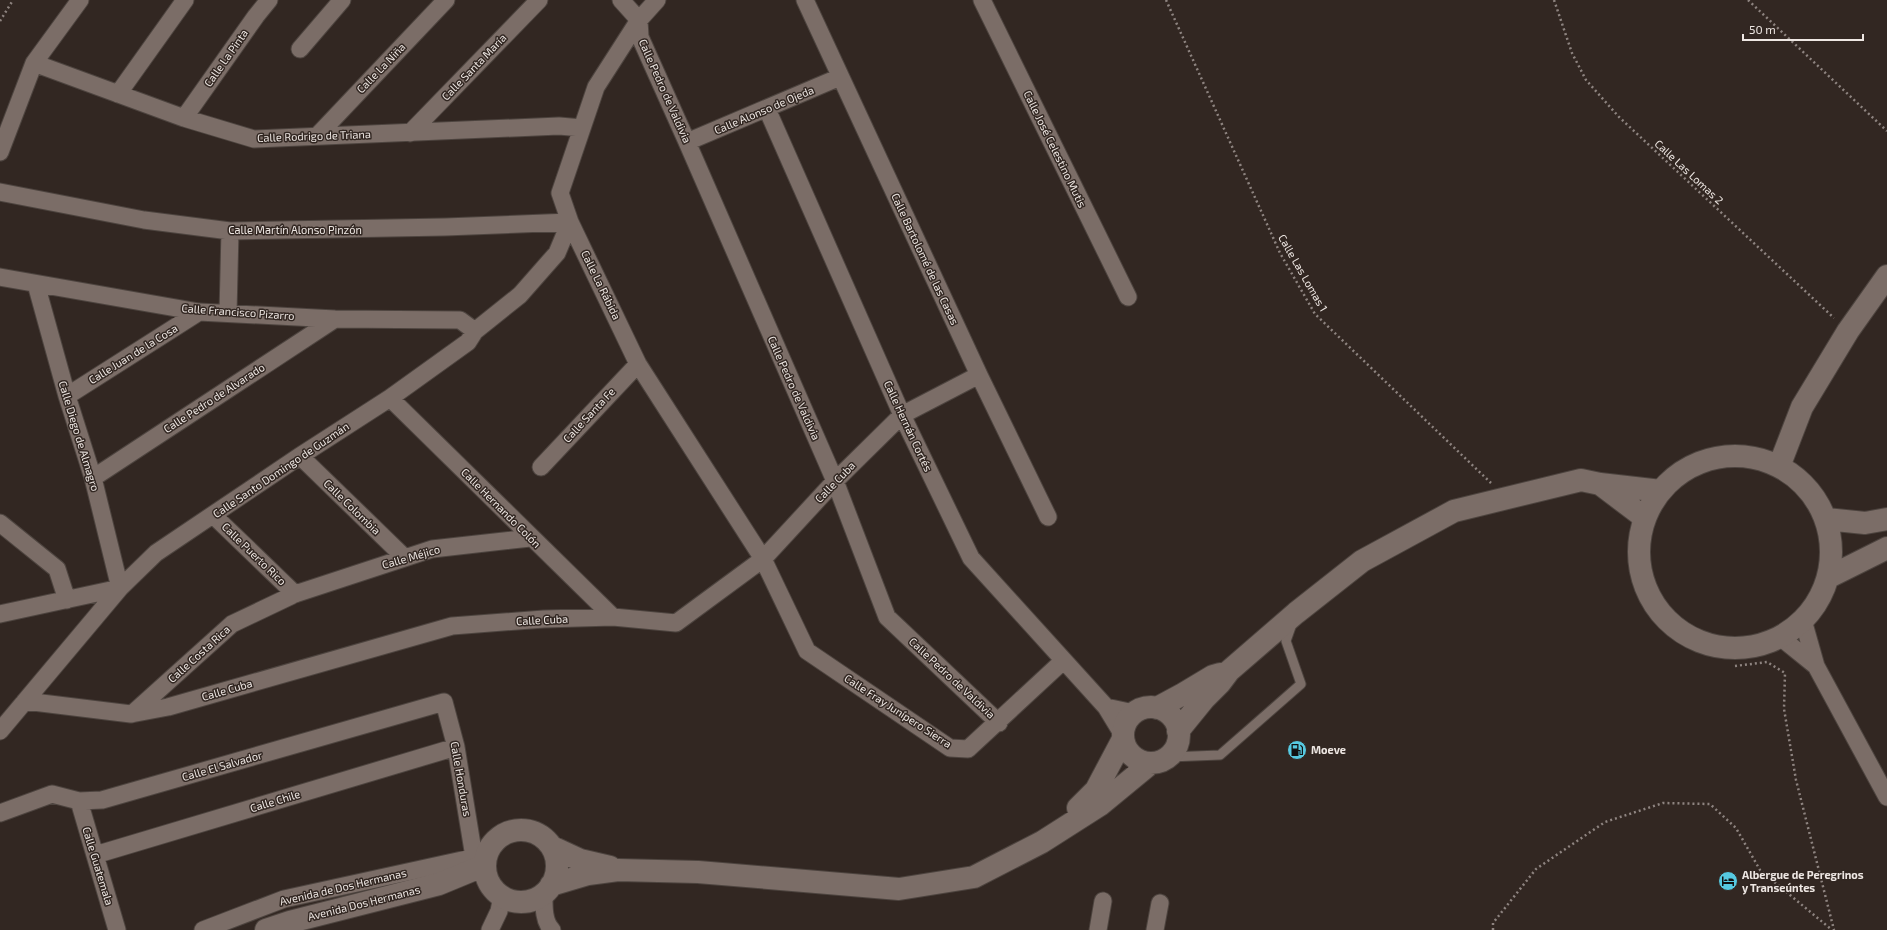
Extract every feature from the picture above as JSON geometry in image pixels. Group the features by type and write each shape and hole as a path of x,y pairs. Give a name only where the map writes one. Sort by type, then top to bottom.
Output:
{"main road":[{"path":"1780,464 1802,407 1848,331 1887,276"},
{"path":"1748,456 1780,464 1811,492 1826,519 1832,545 1829,577 1818,601 1803,620 1772,641 1742,648 1711,645 1683,632 1660,612 1645,585 1639,554 1640,536 1645,518 1661,490 1686,469 1716,458 1748,456"},
{"path":"1178,731 1204,699 1220,683 1228,671 1296,613 1369,557 1454,511 1581,480 1600,484 1661,490"},
{"path":"1600,484 1645,518"},
{"path":"1826,519 1865,523 1887,519"},
{"path":"1829,577 1887,548"},
{"path":"1156,708 1213,676 1228,671"},
{"path":"618,870 580,860 552,847 542,836 528,831 513,831 506,833 494,842 482,859 486,875 497,891 516,901 531,900 548,889 588,874 618,870 698,872 899,889 974,877 1042,842 1100,805 1175,750 1178,741 1178,731 1173,719 1163,710 1156,708 1145,708 1134,713 1126,723 1123,737 1096,790 1042,842"},
{"path":"1123,737 1125,747 1132,756 1139,761 1160,760"},
{"path":"548,889 556,873 556,860 552,847"},
{"name":"Avenida Dos Hermanas","path":"266,930 290,922 439,884 482,859"},
{"name":"Avenida Dos Hermanas","path":"439,884 497,891"}],"street":[{"path":"0,152 34,63 80,0"},
{"path":"118,94 185,0"},
{"name":"Calle La Pinta","path":"184,118 256,16 270,0"},
{"path":"300,49 342,0"},
{"name":"Calle La Niña","path":"317,136 446,0"},
{"name":"Calle Santa María","path":"410,133 538,0"},
{"path":"621,0 639,20"},
{"name":"Calle La Rábida","path":"657,0 639,20 596,87 560,194 570,222 638,364 763,559"},
{"name":"Calle Bartolomé de las Casas","path":"805,0 979,374 1048,517"},
{"name":"Calle José Celestino Mutis","path":"982,0 1128,297"},
{"name":"Calle Pedro de Valdivia","path":"639,20 640,37 835,481 887,617 999,723"},
{"name":"Calle Rodrigo de Triana","path":"34,63 184,118 254,139 559,126 582,128"},
{"name":"Calle Alonso de Ojeda","path":"687,142 840,77"},
{"name":"Calle Hernán Cortés","path":"767,109 902,415 971,558 1106,708 1123,737"},
{"name":"Calle Martín Alonso Pinzón","path":"0,192 144,220 230,231 445,227 570,222"},
{"name":"Calle Santo Domingo de Guzmán","path":"0,731 120,588 156,553 300,456 390,398 468,342 475,331 520,295 557,253 570,222"},
{"path":"228,313 230,231"},
{"name":"Calle Francisco Pizarro","path":"0,277 199,312 335,319 460,320 475,331"},
{"name":"Calle Diego de Almagro","path":"36,284 67,396 92,478 120,588"},
{"name":"Calle Juan de la Cosa","path":"67,396 199,312"},
{"name":"Calle Pedro de Alvarado","path":"92,478 335,319"},
{"name":"Calle Santa Fe","path":"541,467 638,364"},
{"name":"Calle Cuba","path":"25,702 132,714 168,707 452,626 544,619 613,617 676,623 763,559 835,481 902,415 979,374"},
{"name":"Calle Hernando Colón","path":"390,398 530,538 613,617"},
{"name":"Calle Colombia","path":"300,456 404,557"},
{"name":"Calle Puerto Rico","path":"213,515 295,594"},
{"path":"0,523 57,569 66,600"},
{"name":"Calle Méjico","path":"295,594 432,549 530,538"},
{"name":"Calle Fray Junípero Sierra","path":"763,559 807,651 950,748 968,749 999,723 1063,661"},
{"path":"0,614 120,588"},
{"name":"Calle Costa Rica","path":"132,714 232,624 295,594"},
{"path":"1803,620 1816,666 1887,797"},
{"path":"1779,636 1816,666"},
{"name":"Calle Honduras","path":"444,702 482,859"},
{"name":"Calle El Salvador","path":"0,813 52,794 79,801 102,800 444,702"},
{"path":"1106,708 1134,713"},
{"name":"Calle Chile","path":"95,855 456,747"},
{"name":"Calle Guatemala","path":"79,801 117,930"},
{"name":"Avenida de Dos Hermanas","path":"203,930 284,899 482,859"},
{"path":"548,889 544,910 548,926 552,930"},
{"path":"490,930 499,911 497,891"},
{"path":"1098,930 1103,901"},
{"path":"1154,930 1160,903"}],"lane":[{"path":"1160,760 1220,754 1301,684 1286,642 1296,613"}],"path":[{"path":"0,21 13,0"},
{"name":"Calle Las Lomas 1","path":"1166,0 1280,253 1315,314 1506,498"},
{"name":"Calle Las Lomas 2","path":"1554,0 1572,53 1586,80 1619,117 1848,331"},
{"path":"1748,0 1887,131"},
{"path":"1735,666 1767,662 1785,673 1784,709 1796,780 1833,930"},
{"path":"1493,930 1493,923 1536,869 1605,822 1664,803 1710,804 1736,828 1760,870 1833,930"}],"place":[{"name":"Moeve","path":"1297,750"},
{"name":"Albergue de Peregrinos y Transeúntes","path":"1728,881"}]}
